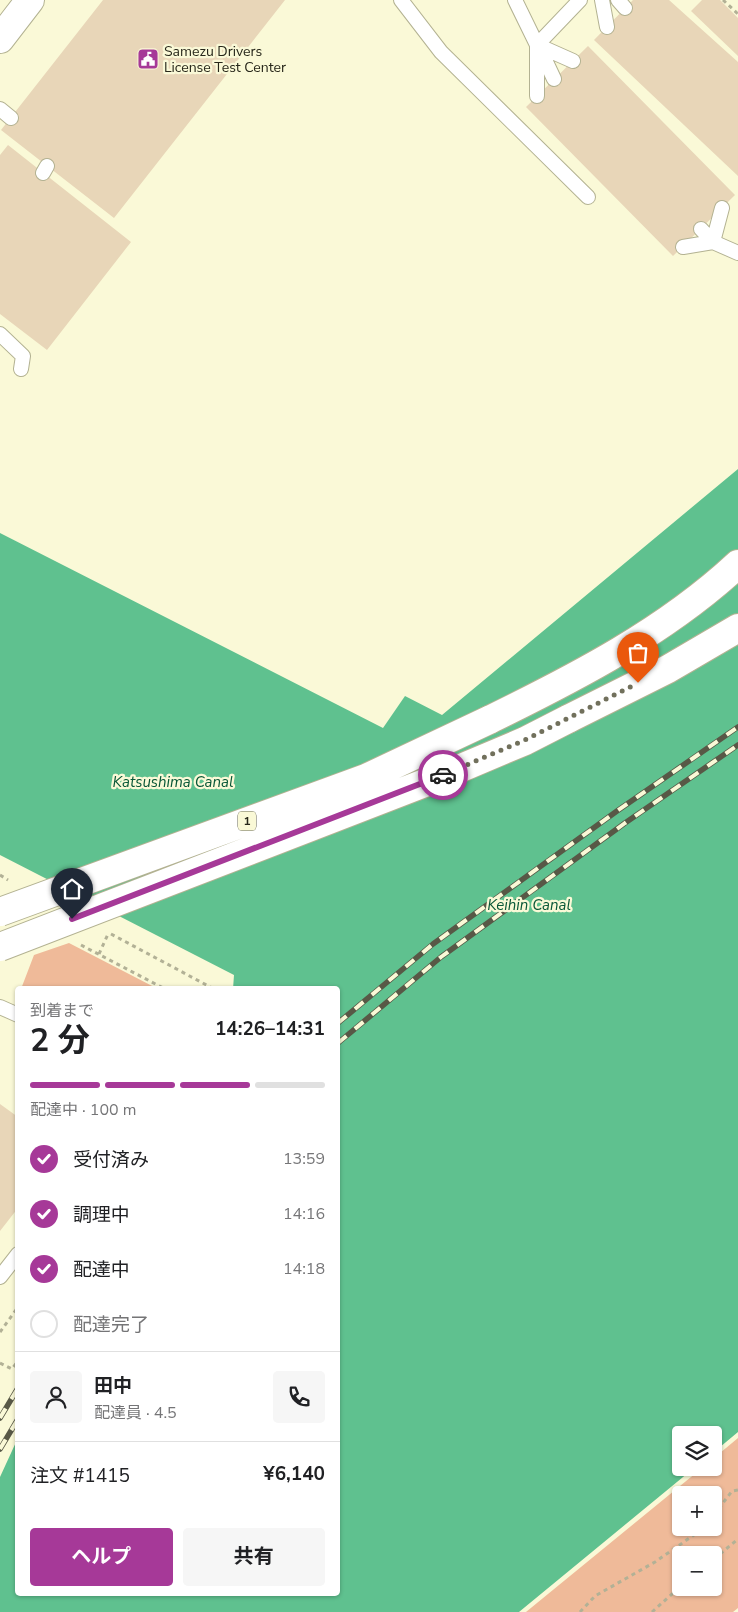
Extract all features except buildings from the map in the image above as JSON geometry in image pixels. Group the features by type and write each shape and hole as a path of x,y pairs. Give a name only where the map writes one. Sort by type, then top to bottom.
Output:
{"main road":[{"path":"0,39 30,0"},
{"name":"1","path":"0,912 366,778 540,695 633,643 684,608 738,564"},
{"name":"1","path":"0,947 435,779 525,740 668,669 738,628"}],"lane":[{"path":"401,0 441,52 588,197"},
{"path":"515,0 554,79"},
{"path":"537,96 537,44 580,0"},
{"path":"602,0 607,27"},
{"path":"537,44 572,61"},
{"path":"713,242 722,208"},
{"path":"700,229 713,242 738,253"},
{"path":"683,247 713,242"},
{"path":"0,334 23,356 21,369"},
{"path":"0,1007 15,1014"},
{"path":"0,1277 15,1258"}],"path":[{"path":"723,0 738,14"},
{"path":"99,954 108,932"},
{"path":"0,1332 15,1312"},
{"path":"0,1363 12,1369 15,1365"},
{"path":"722,1504 732,1491 738,1490"},
{"path":"580,1612 595,1596 655,1562 692,1536"},
{"path":"722,1552 738,1539"},
{"path":"652,1612 672,1594"}],"shaded area":[{"path":"69,943 152,986 22,986 34,955"},
{"path":"738,1438 738,1608 733,1612 526,1612 672,1493 672,1536 722,1536 722,1486 680,1486 692,1476 722,1476 722,1451"}],"water":[{"name":"Keihin Canal","path":"738,469 738,1432 722,1445 722,1426 672,1426 672,1476 684,1476 519,1612 0,1612 0,1477 15,1444 15,1596 340,1596 340,986 233,986 234,975 0,855 0,533 383,728 405,696 442,715"}],"railway":[{"path":"340,1021 433,944 617,811 738,727"},
{"path":"340,1041 441,957 625,823 738,745"},
{"path":"0,1418 15,1393"},
{"path":"0,1449 15,1424"}],"way so far":[{"path":"443,775 525,740 638,683"}],"place":[{"name":"Samezu Drivers License Test Center","path":"148,59"}],"route":[{"path":"72,919 443,775"}],"water label":[{"name":"Katsushima Canal","path":"173,782"}]}
